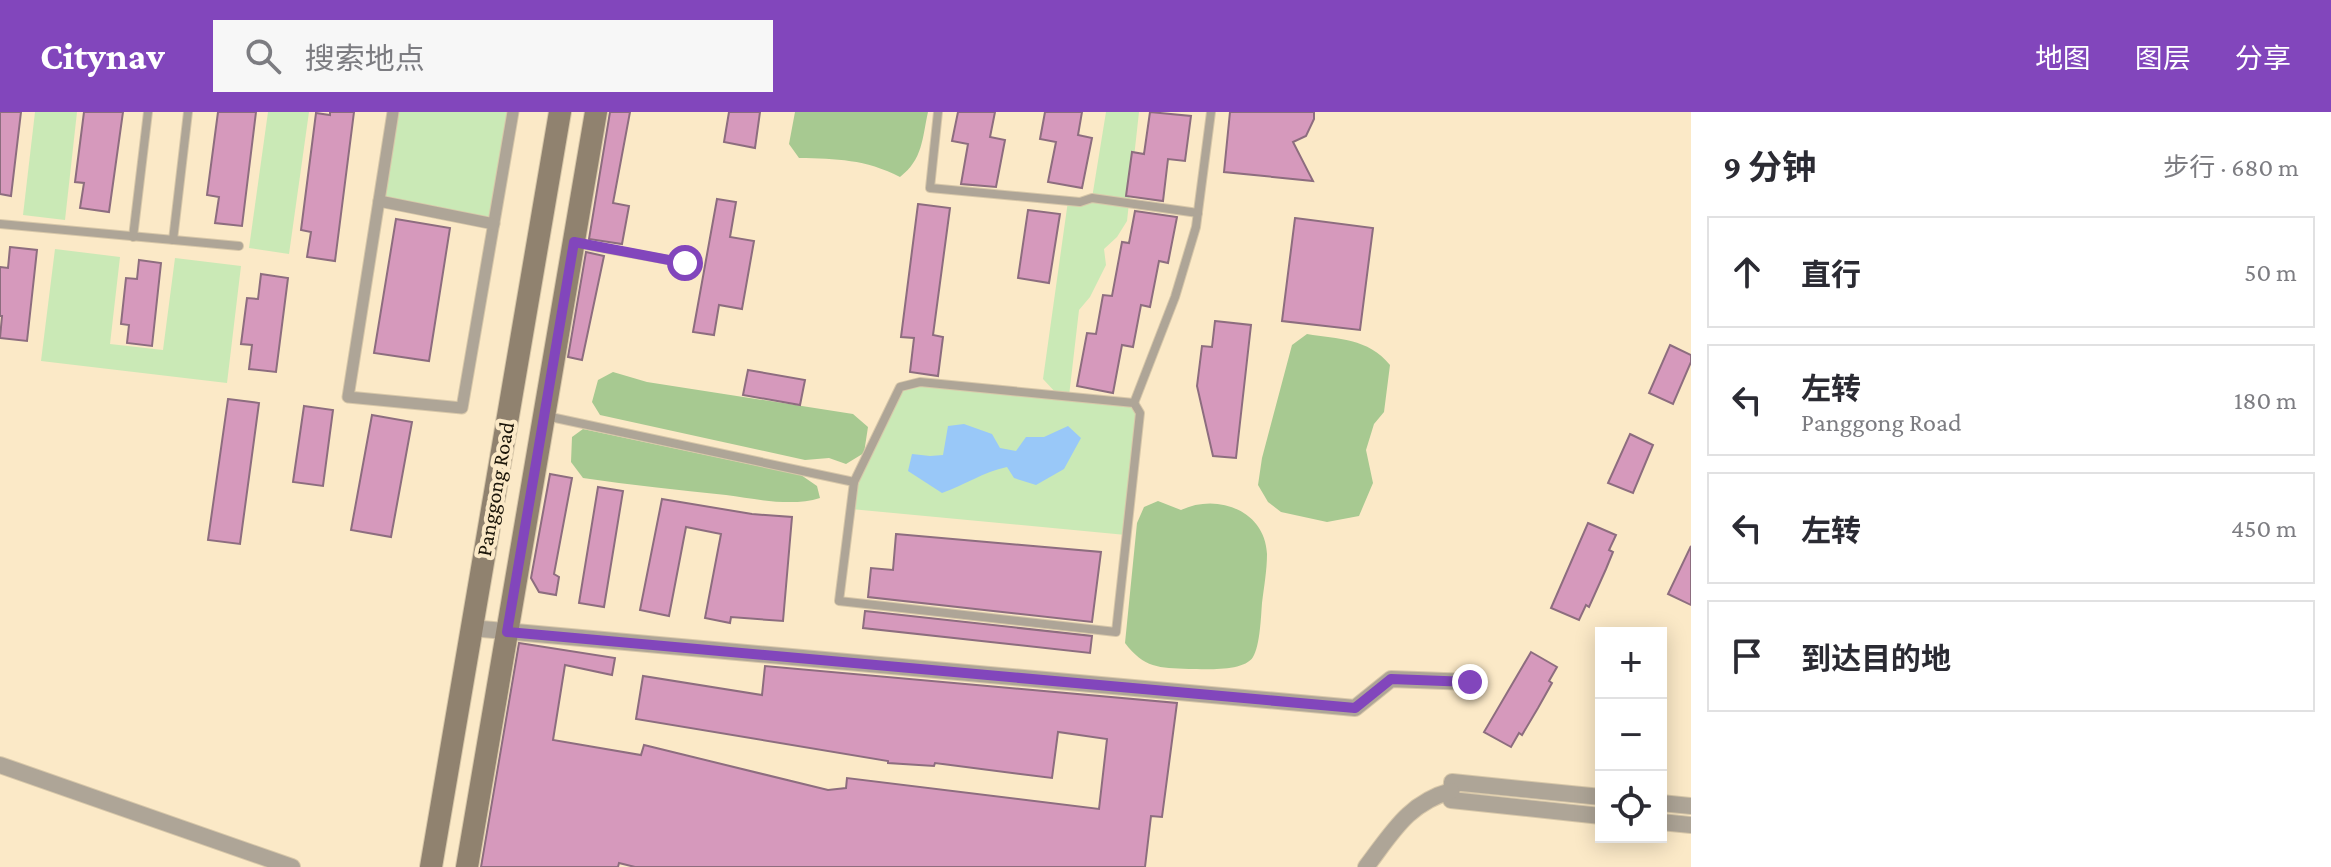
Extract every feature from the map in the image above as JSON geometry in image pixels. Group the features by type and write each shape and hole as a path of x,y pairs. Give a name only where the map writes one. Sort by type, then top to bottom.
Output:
{"main road":[{"name":"Panggong Road","path":"431,867 560,112"},
{"name":"Panggong Road","path":"467,867 596,112"}],"street":[{"path":"393,112 348,397 462,408 513,112"},
{"path":"379,201 494,224"},
{"path":"471,628 1355,708 1391,679 1470,682"},
{"path":"0,765 292,867"},
{"path":"1595,796 1452,782 1451,791 1451,800 1595,815"},
{"path":"1366,867 1406,815 1431,797 1451,791"},
{"path":"1667,804 1691,806"},
{"path":"1667,823 1691,825"}],"lane":[{"path":"133,237 148,112"},
{"path":"173,240 188,112"},
{"path":"938,112 930,188 1080,202 1092,198 1198,213"},
{"path":"1134,403 1175,297 1198,213 1211,112"},
{"path":"0,224 239,246"},
{"path":"574,242 685,263"},
{"path":"920,382 1134,403 1140,413 1116,632 839,601 854,482 900,387 920,382"},
{"path":"544,415 854,482"}],"green space":[{"path":"35,112 77,112 65,220 23,215"},
{"path":"268,112 309,112 289,254 249,248"},
{"path":"393,112 513,112 494,224 379,201"},
{"path":"795,112 928,112 917,156 900,177 863,163 799,158 789,144"},
{"path":"1106,112 1139,112 1127,221 1117,237 1104,249 1106,265 1090,297 1079,310 1069,396 1134,403 1140,413 1126,535 851,509 854,482 900,387 920,382 1057,394 1043,379 1068,201 1092,198"},
{"path":"55,249 120,257 110,344 163,350 175,258 241,266 227,383 41,361"},
{"path":"1307,334 1362,345 1372,349 1390,365 1384,412 1374,424 1366,450 1373,483 1359,516 1327,522 1281,512 1268,502 1258,485 1262,458 1292,345"},
{"path":"613,372 647,382 853,414 868,427 864,453 846,464 829,458 805,460 600,415 592,402 598,380"},
{"path":"583,429 801,475 817,486 820,498 798,502 774,501 583,478 571,462 572,437"},
{"path":"1158,501 1181,510 1195,505 1224,505 1237,509 1258,526 1267,554 1259,639 1248,662 1223,669 1161,667 1146,662 1125,643 1137,523 1144,507"}],"water":[{"path":"964,424 992,434 1000,448 1016,451 1026,437 1044,437 1068,426 1081,438 1064,469 1036,485 1014,478 1007,467 942,493 908,471 912,454 943,455 948,426"}],"building":[{"path":"0,112 21,112 11,196 0,194"},
{"path":"84,112 123,112 109,212 80,208 84,183 75,182"},
{"path":"218,112 256,112 242,226 215,223 219,197 207,195"},
{"path":"330,112 354,112 335,261 307,257 311,232 301,230 316,113 330,115"},
{"path":"610,112 630,112 613,203 629,206 622,244 589,239"},
{"path":"729,112 760,112 755,148 724,142"},
{"path":"958,112 995,112 990,137 1005,140 996,187 961,184 968,144 952,141"},
{"path":"1045,112 1082,112 1078,135 1092,138 1082,188 1048,182 1056,142 1040,139"},
{"path":"1150,112 1191,116 1185,161 1168,159 1163,201 1126,196 1132,152 1144,154"},
{"path":"1230,112 1314,112 1306,136 1293,142 1313,181 1224,172"},
{"path":"717,199 736,202 730,237 754,241 742,309 719,305 714,335 693,332"},
{"path":"918,204 950,208 933,335 943,337 938,376 910,372 914,338 901,337"},
{"path":"1028,210 1060,214 1049,283 1018,278"},
{"path":"1135,211 1177,217 1168,263 1159,261 1150,307 1141,305 1133,347 1122,345 1113,393 1077,386 1087,333 1096,334 1103,295 1112,296 1122,242 1129,243"},
{"path":"1295,218 1373,228 1360,330 1282,321"},
{"path":"396,219 450,228 429,361 374,353"},
{"path":"10,247 37,250 27,341 0,338 0,267 8,268"},
{"path":"586,252 604,256 582,360 568,357"},
{"path":"139,260 161,263 152,346 127,343 129,325 121,324 126,278 137,279"},
{"path":"261,274 288,278 276,372 249,369 252,345 241,344 247,298 258,299"},
{"path":"1215,321 1251,325 1236,458 1213,456 1197,386 1202,346 1212,347"},
{"path":"1670,345 1691,355 1691,362 1673,404 1649,393"},
{"path":"748,370 805,380 800,405 743,395"},
{"path":"228,399 259,403 240,544 208,540"},
{"path":"304,406 333,410 323,486 293,482"},
{"path":"372,415 412,422 391,537 351,530"},
{"path":"1630,434 1653,445 1633,493 1608,483"},
{"path":"550,474 572,478 554,574 559,577 556,595 539,592 531,578"},
{"path":"598,487 623,491 604,607 579,603"},
{"path":"662,499 752,514 792,517 783,621 731,617 730,623 705,618 721,534 686,527 669,616 640,610"},
{"path":"1588,523 1616,535 1609,550 1613,552 1606,569 1589,607 1586,605 1579,620 1551,608"},
{"path":"896,534 1101,552 1092,622 868,597 871,568 893,570"},
{"path":"1691,546 1691,605 1668,594"},
{"path":"865,611 1092,636 1090,653 863,628"},
{"path":"519,643 615,658 612,675 565,665 553,740 641,755 644,745 828,790 846,788 847,778 1099,809 1107,739 1058,732 1052,778 935,763 934,766 888,763 636,719 643,676 762,695 765,666 1177,703 1162,817 1151,816 1145,867 635,867 619,863 618,867 481,867"},
{"path":"1531,652 1557,667 1538,708 1511,747 1484,732"}],"route":[{"path":"685,263 574,242 507,632 1355,708 1391,679 1470,682"}]}
